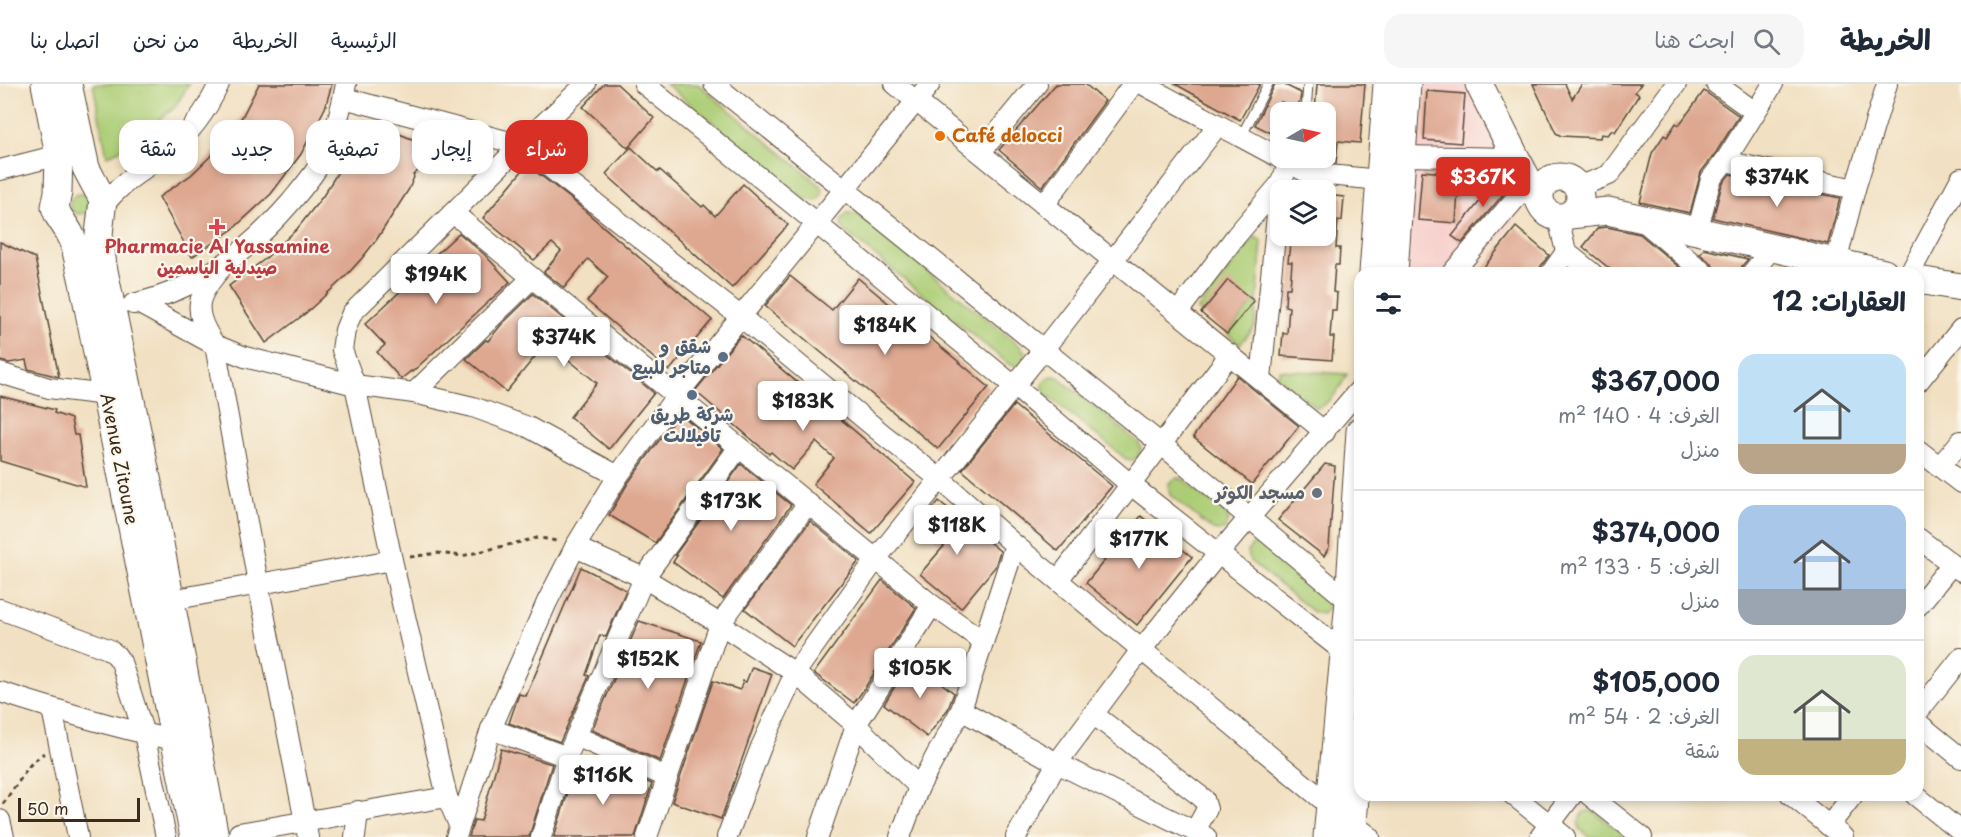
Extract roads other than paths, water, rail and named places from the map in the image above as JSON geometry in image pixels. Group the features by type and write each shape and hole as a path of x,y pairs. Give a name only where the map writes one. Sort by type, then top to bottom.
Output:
{"main road":[{"name":"Avenue Zitoune","path":"45,84 59,155 58,192 55,207 74,242 194,837"},
{"name":"Avenue Zitoune","path":"68,84 86,168 99,198 99,234 111,309 171,600 227,835"},
{"path":"1373,267 1387,84"},
{"path":"1394,267 1407,84"},
{"path":"1479,84 1550,189 1608,211 1855,267"},
{"path":"58,192 64,185 79,180 99,198 91,225 76,228 62,221"},
{"path":"1924,281 1961,287"},
{"path":"1327,837 1329,805 1352,660 1354,624"},
{"path":"1358,832 1359,801"}],"street":[{"path":"99,198 115,190 169,151 183,138 206,108 219,84"},
{"path":"548,120 586,84"},
{"path":"644,84 1014,386 1131,485 1352,660"},
{"path":"714,84 1161,444 1354,605"},
{"path":"895,84 1325,432"},
{"path":"457,831 492,729 547,602 575,547 618,476 677,395 930,84"},
{"path":"981,152 1037,84"},
{"path":"1044,205 1133,84"},
{"path":"1142,84 1270,150"},
{"path":"1402,156 1550,189 1609,175 1676,84"},
{"path":"1716,84 1755,112"},
{"path":"1697,232 1711,179 1725,161 1773,84"},
{"path":"1836,263 1855,189 1887,84"},
{"path":"111,309 168,295 193,284 224,265 252,243 310,179 327,150 345,91 505,140"},
{"path":"727,837 761,747 795,673 876,559 1043,350 1218,125"},
{"path":"0,170 59,155"},
{"path":"457,831 392,560 355,385 342,350 345,330 352,313 505,161"},
{"path":"1725,161 1855,189"},
{"path":"1302,168 1308,173 1380,180"},
{"path":"558,174 741,317 940,479 1015,545 1329,805 1358,832"},
{"path":"1913,267 1961,178"},
{"path":"1550,189 1566,252 1585,267"},
{"path":"1459,267 1550,189"},
{"path":"1178,312 1270,196"},
{"path":"453,213 932,605 983,641"},
{"path":"1640,218 1697,267"},
{"path":"1261,379 1274,246"},
{"path":"1757,267 1772,249"},
{"path":"1555,267 1566,252"},
{"path":"224,265 204,289 200,302 200,316 204,330 215,345 306,829"},
{"path":"414,393 532,278"},
{"path":"138,303 215,345 245,357 355,385 414,393 473,407 528,427 618,476"},
{"path":"1924,375 1961,329"},
{"path":"1058,580 1230,354"},
{"path":"0,373 49,388 106,395"},
{"path":"1016,837 1057,762 1141,650 1219,553 1354,397"},
{"path":"1940,466 1961,441"},
{"path":"541,837 567,757 644,578 740,447"},
{"path":"1924,454 1961,483"},
{"path":"646,837 720,624 807,503"},
{"path":"1924,543 1957,568 1924,600"},
{"path":"900,837 919,787 962,710 1015,545"},
{"path":"575,547 644,578 795,673 855,725 919,787"},
{"path":"171,600 392,560"},
{"path":"818,837 855,725 932,605"},
{"path":"0,609 116,655 125,672 144,734 166,837"},
{"path":"1924,707 1955,679 1961,658"},
{"path":"0,692 52,709 174,740"},
{"path":"52,709 78,837"},
{"path":"962,710 1057,762 1201,834 1207,809 1204,799 1093,714"},
{"path":"1924,728 1961,758"},
{"path":"492,729 567,757"},
{"path":"576,736 666,777"},
{"path":"227,835 306,829 358,811 447,797"},
{"path":"1519,801 1552,833 1569,801"},
{"path":"1597,801 1642,837"},
{"path":"1798,801 1836,831 1850,801"},
{"path":"1922,801 1961,832"},
{"path":"355,837 358,811"},
{"path":"0,820 4,837"}],"lane":[{"path":"1241,137 1268,84"},
{"path":"1307,102 1308,84"}],"place":[{"name":"Café delocci","path":"940,136"},
{"name":"Pharmacie Al Yassamine صيدلية الياسمين","path":"217,227"},
{"name":"شقق و متاجر للبيع","path":"723,357"},
{"name":"شركة طريق تافيلالت","path":"692,395"},
{"name":"مسجد الكوثر","path":"1317,493"}]}
